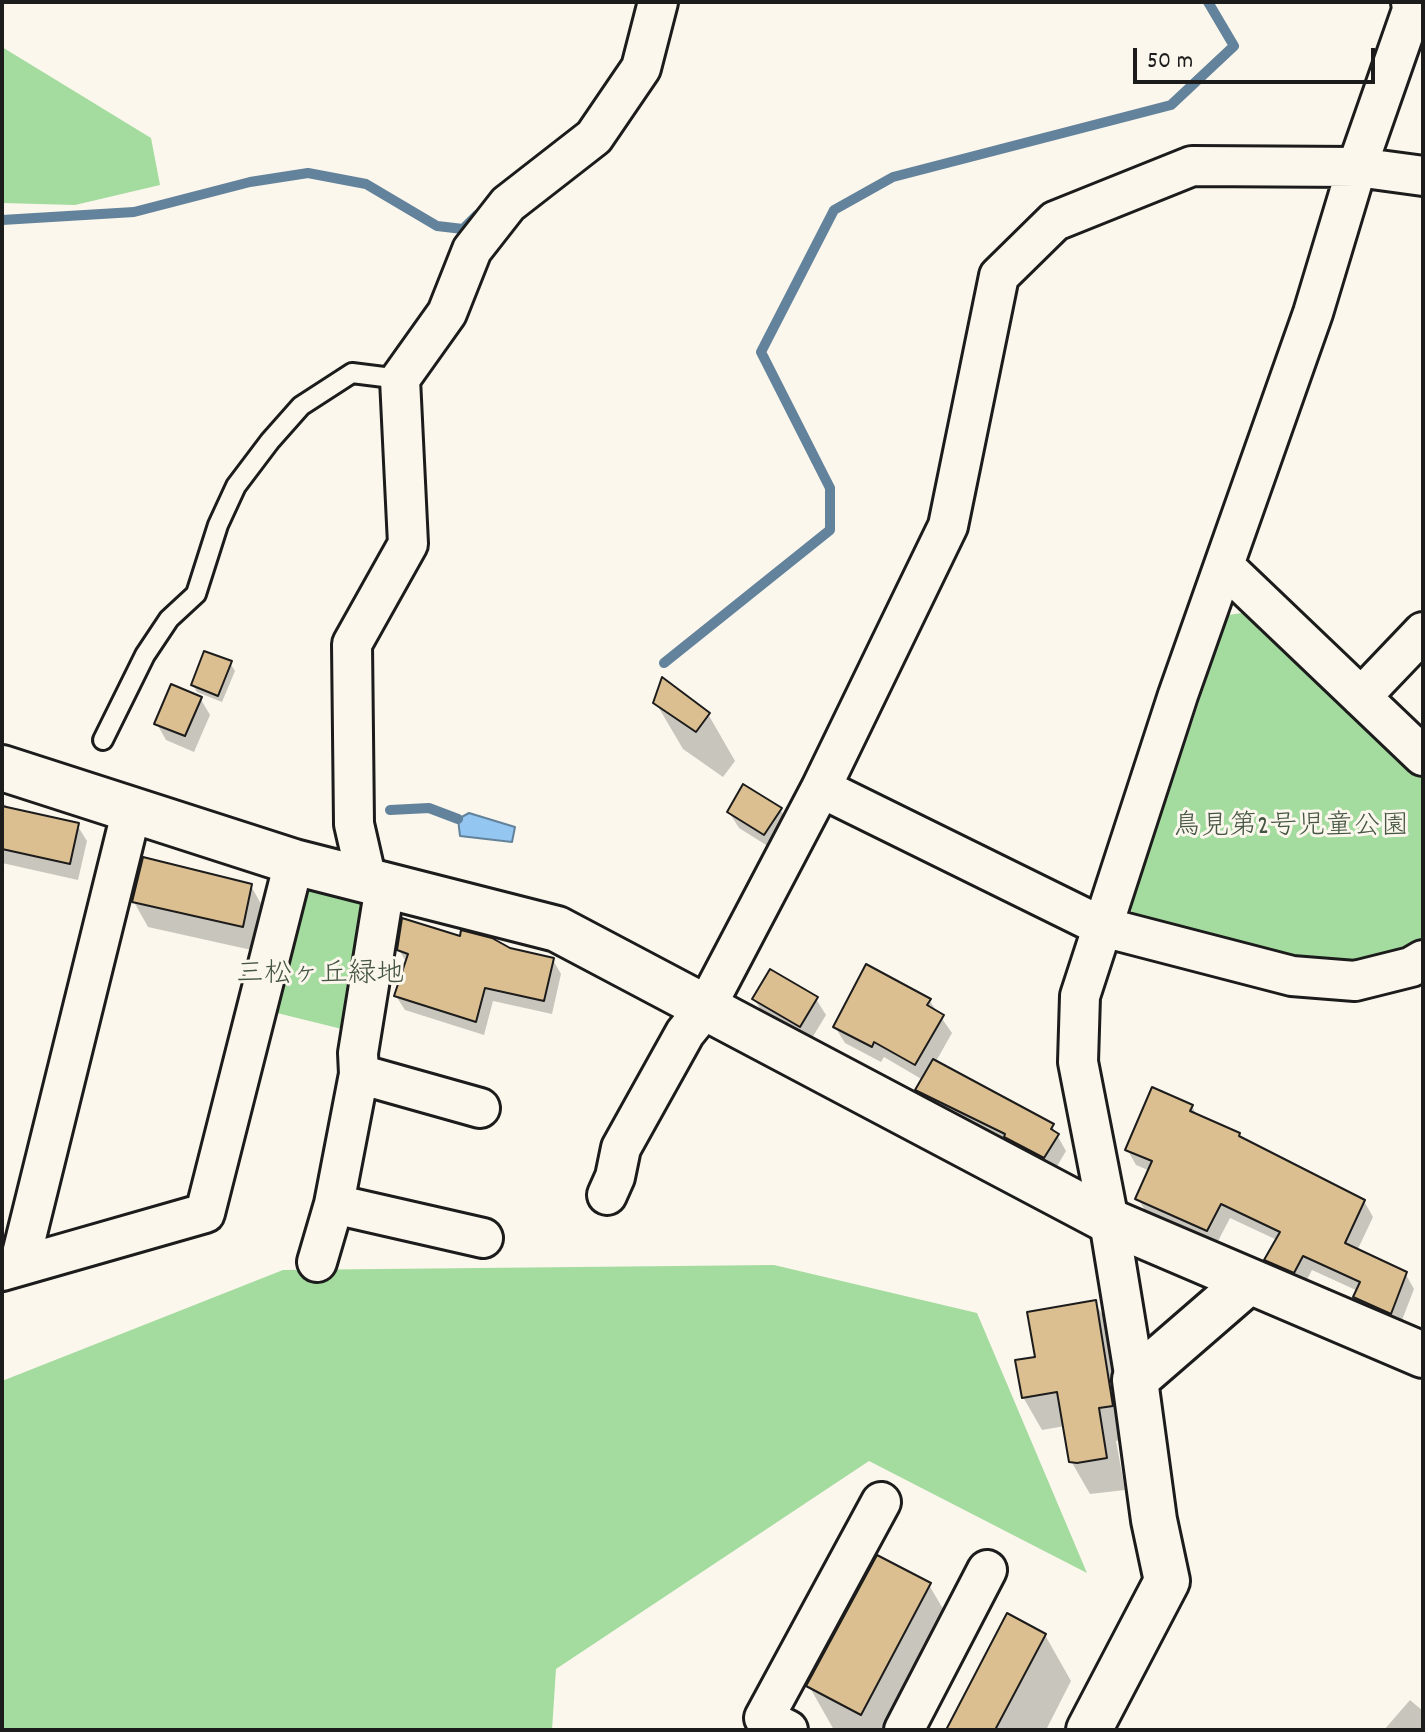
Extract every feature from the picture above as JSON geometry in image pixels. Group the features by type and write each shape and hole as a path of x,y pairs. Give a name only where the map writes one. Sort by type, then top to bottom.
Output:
{"street":[{"path":"317,1262 334,1204 359,1074 358,1053 376,884 354,824 352,644 408,544 400,379 447,313 472,250 508,204 594,137 610,114 641,68 658,2"},
{"path":"1089,1730 1167,1581 1154,1520 1109,1221 1078,1062 1080,996 1224,566 1313,313 1357,167 1412,10 1411,2"},
{"path":"607,1195 615,1177 621,1148 685,1033 706,1007 821,788 948,526 999,276 1055,221 1192,166 1357,167 1423,176"},
{"path":"1224,566 1423,756"},
{"path":"1361,697 1423,632"},
{"path":"2,768 294,862 557,929 1109,1221 1248,1282 1420,1345"},
{"path":"821,788 1103,927 1292,976 1355,981 1411,967 1423,960"},
{"path":"10,1268 132,809"},
{"path":"10,1268 205,1213 294,862"},
{"path":"359,1074 480,1108"},
{"path":"334,1204 483,1238"},
{"path":"1135,1380 1248,1282"},
{"path":"788,1730 764,1718 881,1502"},
{"path":"904,1730 987,1570"}],"lane":[{"path":"103,740 145,655 169,619 196,594 218,525 236,486 270,441 301,406 352,373 400,379"}],"green space":[{"path":"2,47 151,138 160,185 75,205 2,203"},
{"name":"鳥見第2号児童公園","path":"1242,613 1423,779 1423,942 1408,951 1341,966 1293,961 1137,920 1130,908 1228,615"},
{"name":"三松ヶ丘緑地","path":"323,889 374,903 354,1032 269,1011 302,896 311,890"},
{"path":"774,1265 977,1313 1087,1573 869,1461 556,1669 552,1730 2,1730 2,1381 283,1270"}],"water":[{"path":"469,813 515,827 512,842 460,836 458,819"}],"building":[{"path":"204,651 232,661 218,696 191,685"},
{"path":"662,677 710,713 696,732 653,703"},
{"path":"171,684 202,697 185,736 154,724"},
{"path":"743,784 782,808 764,835 727,812"},
{"path":"2,806 79,823 70,864 2,849"},
{"path":"143,857 252,884 243,927 132,902"},
{"path":"402,918 460,936 461,930 492,938 510,948 554,958 544,1001 485,988 476,1022 394,996 408,954 397,950"},
{"path":"866,964 931,999 927,1005 944,1015 915,1065 874,1042 872,1047 833,1027"},
{"path":"770,969 818,997 800,1027 752,999"},
{"path":"933,1059 1054,1124 1051,1129 1059,1134 1044,1158 1004,1137 1005,1134 915,1090"},
{"path":"1152,1087 1193,1105 1190,1111 1240,1133 1239,1136 1365,1200 1345,1243 1407,1272 1391,1314 1353,1297 1360,1282 1303,1256 1294,1273 1264,1260 1280,1232 1221,1204 1207,1231 1135,1199 1152,1161 1125,1150"},
{"path":"1096,1300 1113,1406 1099,1408 1107,1458 1069,1462 1057,1392 1022,1398 1015,1360 1035,1357 1027,1312"},
{"path":"877,1555 931,1583 861,1715 806,1686"},
{"path":"1007,1613 1046,1634 995,1730 946,1730"}],"waterway":[{"path":"664,663 830,530 830,488 761,352 834,210 893,177 1171,105 1234,46 1208,2"},
{"path":"2,220 134,212 250,182 308,173 366,184 437,226 463,229 477,215"},
{"path":"390,810 429,808 458,819"}]}
